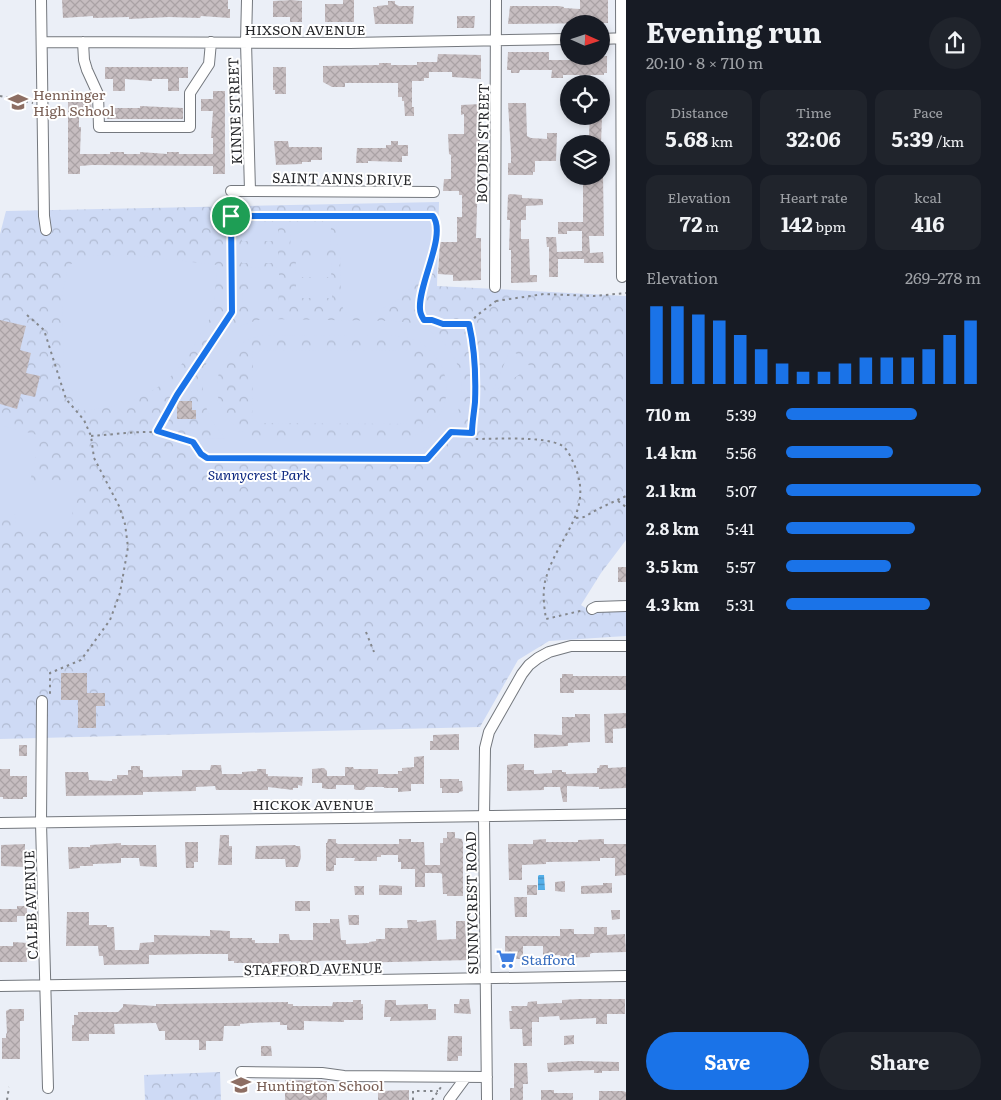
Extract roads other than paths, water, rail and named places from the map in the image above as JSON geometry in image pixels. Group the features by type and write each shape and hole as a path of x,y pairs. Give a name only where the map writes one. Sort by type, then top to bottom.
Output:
{"street":[{"path":"41,0 44,216 46,230"},
{"name":"KINNE STREET","path":"247,0 246,42 250,190"},
{"name":"BOYDEN STREET","path":"495,287 496,0"},
{"path":"621,0 624,38 622,277"},
{"path":"610,39 624,38"},
{"name":"HIXSON AVENUE","path":"42,42 350,44 560,39"},
{"path":"83,42 87,70 98,94 99,127 190,127 190,93 209,64 210,42"},
{"name":"SAINT ANNS DRIVE","path":"231,191 434,192"},
{"path":"592,609 596,607 626,606"},
{"name":"SUNNYCREST ROAD","path":"487,1100 484,816 485,748 489,732 501,708 529,665 543,655 571,646 626,646"},
{"name":"CALEB AVENUE","path":"46,699 41,738 41,823 48,1088"},
{"name":"HICKOK AVENUE","path":"0,823 626,814"},
{"name":"STAFFORD AVENUE","path":"0,986 626,976"},
{"path":"241,1072 322,1073 344,1076 487,1077"},
{"path":"449,1100 466,1077"}],"water":[{"path":"539,875 544,875 545,890 538,890"}],"place":[{"name":"Henninger High School","path":"18,102"},
{"name":"Stafford","path":"506,959"},
{"name":"Huntington School","path":"241,1085"}],"park label":[{"name":"Sunnycrest Park","path":"259,474"}]}
